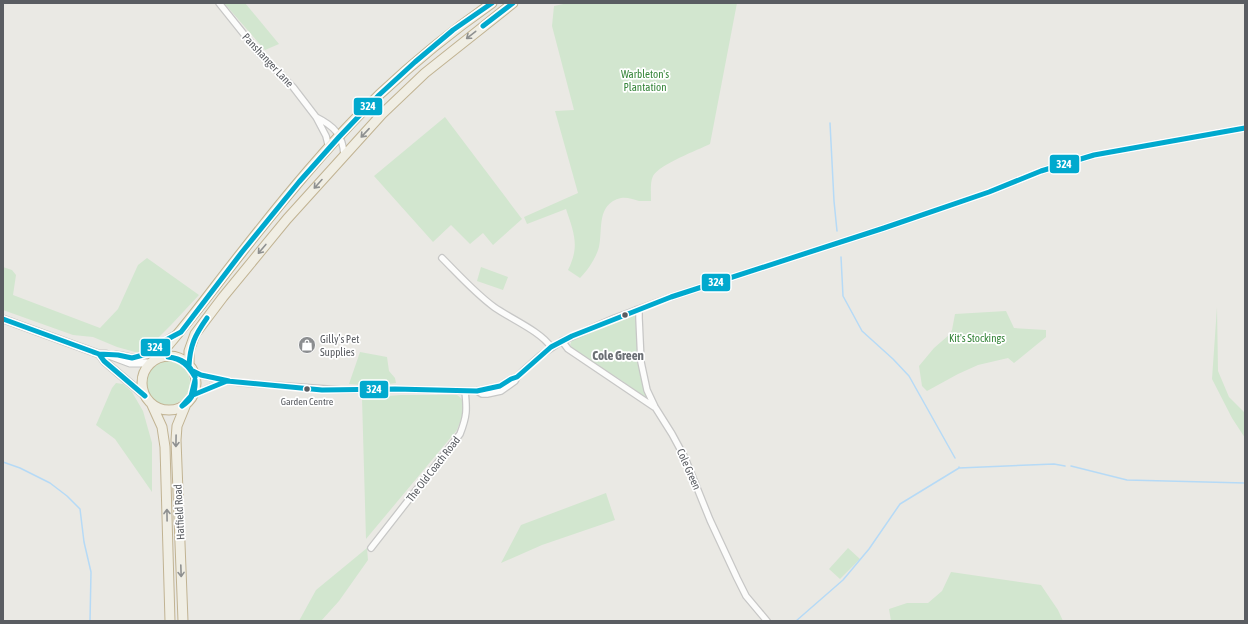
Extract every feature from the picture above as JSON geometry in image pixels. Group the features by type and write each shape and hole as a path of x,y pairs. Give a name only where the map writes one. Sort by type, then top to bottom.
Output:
{"highway":[{"path":"492,3 454,30 415,62 379,95 294,188 242,252 181,332 146,368 142,382 145,396 152,405 160,409 169,410 178,409 186,404 193,395 195,387 195,379 191,369 189,350 195,334 222,297 287,219 382,114 425,73 513,3"},
{"path":"153,361 170,356 184,361 191,369"},
{"name":"Hatfield Road","path":"183,621 176,440 177,426 186,404"},
{"name":"Hatfield Road","path":"152,405 162,427 165,447 170,621"}],"main road":[{"path":"3,319 125,362 153,361"},
{"path":"102,354 132,358 142,356 153,350 164,341 181,332"},
{"path":"102,354 104,361 145,396"}],"street":[{"name":"Panshanger Lane","path":"219,3 259,53 293,87 316,117 326,136 329,148"},
{"name":"Panshanger Lane","path":"316,117 335,130 339,137"},
{"path":"191,369 201,375 227,381 328,390 395,389 477,391 500,386 517,376 552,347 562,341 594,326 706,285 884,228 1064,164 1094,155 1245,128"},
{"path":"339,137 343,144 344,155"},
{"path":"442,258 493,306 508,317 540,335 552,347"},
{"name":"Cole Green","path":"636,310 639,313 642,374 654,407 672,434 685,458 710,520 746,596 767,621"},
{"path":"562,341 568,349 654,407"},
{"path":"193,395 227,381"},
{"name":"The Old Coach Road","path":"371,548 460,434 467,411 465,391"}],"green space":[{"path":"224,3 245,3 279,44 265,50"},
{"name":"Warbleton's Plantation","path":"568,3 737,3 710,144 671,162 657,171 651,181 651,201 621,198 613,201 608,206 604,211 602,218 598,251 591,264 580,278 568,270 572,261 575,246 566,209 527,224 524,217 578,193 555,111 574,110 552,26 554,6"},
{"path":"445,117 522,219 493,245 483,233 470,244 451,225 433,242 374,176"},
{"path":"147,258 199,295 150,346 139,352 117,347 93,337 73,335 3,310 3,267 12,270 16,275 13,295 100,328 118,309 138,265"},
{"path":"481,267 508,277 503,290 477,281"},
{"path":"1217,307 1218,371 1229,397 1245,413 1245,438 1232,418 1212,379"},
{"name":"Kit's Stockings","path":"1006,311 1014,328 1046,330 1046,337 1014,363 1008,358 978,365 927,391 922,386 919,366 934,348 949,335 952,330 955,314"},
{"path":"633,315 637,316 638,319 638,358 642,379 649,399 648,400 621,380 574,350 570,345 572,340"},
{"path":"360,352 387,357 389,371 395,378 396,383 374,386 349,384"},
{"path":"168,361 180,365 186,371 190,383 186,395 180,401 168,405 156,401 150,395 146,383 150,371 156,365"},
{"path":"116,383 123,384 132,392 143,411 152,443 152,492 115,439 96,425 112,388"},
{"path":"401,395 457,395 463,403 464,411 457,430 366,539 362,398"},
{"path":"606,493 615,520 542,545 501,563 521,525"},
{"path":"367,548 368,560 339,601 321,621 299,621 316,590"},
{"path":"848,548 860,559 840,579 829,569"},
{"path":"951,572 1041,585 1058,610 1063,621 891,621 889,609 907,603 928,603 942,591"}],"waterway":[{"path":"830,123 837,231"},
{"path":"841,257 843,296 862,331 893,359 909,376 955,458"},
{"path":"3,462 20,468 50,483 67,496 80,509 84,542 91,572 90,621"},
{"path":"959,467 1054,464 1065,466"},
{"path":"1071,466 1127,480 1245,483"},
{"path":"796,621 843,580 869,549 900,504 959,468"}],"transit line":[{"name":"324","path":"3,319 99,354 118,355 132,358 147,354 164,341 181,332 242,252 299,182 379,95 453,30 492,3"},
{"name":"324","path":"483,26 513,3"},
{"name":"324","path":"193,395 227,381 322,390 395,389 477,391 500,386 517,377 551,347 572,336 671,297 884,228 989,192 1041,171 1094,155 1245,128"},
{"name":"324","path":"189,366 194,340 207,318"},
{"name":"324","path":"93,352 99,354 104,361 145,396"},
{"name":"324","path":"168,357 185,362 195,377"},
{"name":"324","path":"168,357 177,359 184,363 195,377"},
{"name":"324","path":"193,371 201,375 229,381"},
{"name":"324","path":"182,406 191,396 195,380"},
{"name":"324","path":"182,406 193,395 195,380"}],"place":[{"name":"Gilly’s Pet Supplies","path":"307,345"},
{"name":"Garden Centre","path":"307,389"}],"district":[{"name":"Cole Green","path":"618,355"}]}
